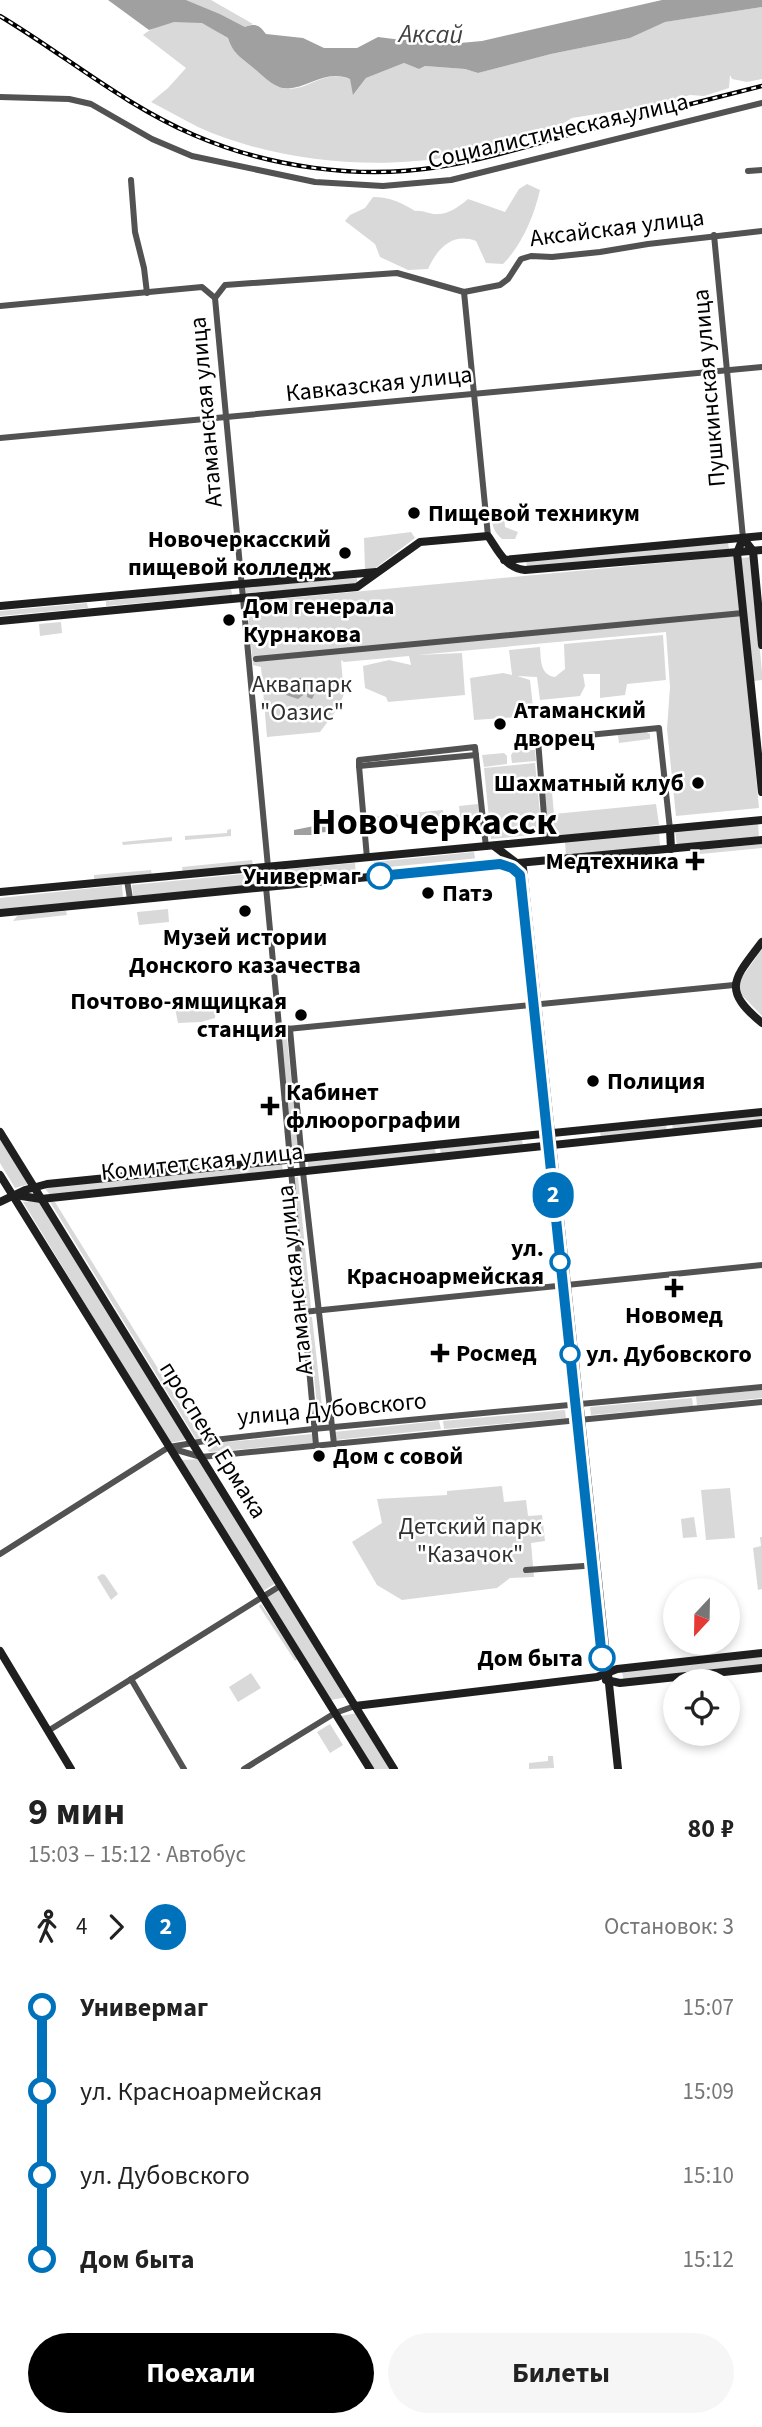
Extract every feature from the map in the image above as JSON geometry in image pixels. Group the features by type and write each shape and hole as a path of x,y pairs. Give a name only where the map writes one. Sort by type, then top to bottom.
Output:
{"main road":[{"path":"0,621 356,587 364,584 376,572 420,541 483,534 488,536 511,565 525,570 758,551"},
{"path":"504,559 762,536"},
{"path":"743,538 758,551 762,645"},
{"name":"Пушкинская улица","path":"743,538 737,552 762,792"},
{"path":"0,606 376,572"},
{"path":"0,891 762,820"},
{"path":"670,829 671,849"},
{"path":"0,913 762,840"},
{"path":"490,846 523,868 535,1006"},
{"path":"367,858 367,877"},
{"path":"523,875 528,866 535,862"},
{"path":"500,864 512,868 520,875 604,1677 616,1769"},
{"path":"762,942 738,975 734,985 738,997 762,1023"},
{"name":"Комитетская улица","path":"0,1202 34,1186 762,1112"},
{"name":"Комитетская улица","path":"12,1195 41,1199 762,1124"},
{"name":"проспект Ермака","path":"0,1132 394,1769"},
{"name":"проспект Ермака","path":"0,1175 370,1769"},
{"path":"0,1651 71,1769"},
{"path":"355,1706 604,1677 617,1669 762,1653"},
{"path":"604,1677 620,1684 762,1668"}],"street":[{"name":"Социалистическая улица","path":"0,97 69,99 91,104 152,139 192,156 315,182 383,186 451,180 762,103"},
{"path":"748,171 762,170"},
{"path":"131,180 135,232 147,293"},
{"name":"Аксайская улица","path":"215,298 225,285 397,273 464,292 500,285 508,279 521,259 531,256 552,257 600,252 714,235 762,231"},
{"name":"Пушкинская улица","path":"714,235 743,538"},
{"path":"0,306 202,287 215,298"},
{"path":"464,292 488,536"},
{"name":"Атаманская улица","path":"215,298 268,867 266,887 316,1445"},
{"name":"Кавказская улица","path":"0,439 762,367"},
{"path":"256,659 743,613"},
{"path":"546,841 538,740 659,729 670,829"},
{"path":"367,858 359,760 475,751 490,846"},
{"path":"127,880 130,899"},
{"path":"278,1028 535,1006 734,985"},
{"name":"Атаманская улица","path":"290,1029 317,1310 334,1444"},
{"path":"668,1122 669,1133"},
{"path":"437,1146 439,1158"},
{"path":"303,1312 762,1265"},
{"name":"улица Дубовского","path":"169,1447 315,1429 762,1387"},
{"path":"694,1394 696,1408"},
{"name":"улица Дубовского","path":"169,1447 201,1457 762,1402"},
{"path":"441,1418 443,1432"},
{"path":"0,1554 169,1447"},
{"path":"526,1570 584,1566"},
{"path":"48,1731 281,1586"},
{"path":"131,1679 184,1769"},
{"path":"244,1769 335,1713 355,1706"}],"green space":[{"path":"186,0 211,0 253,24 245,27"},
{"path":"762,7 762,79 747,82 732,79 730,75 729,88 704,96 690,95 659,104 572,118 562,124 454,156 390,163 324,160 291,155 227,139 192,124 151,102 186,68 143,35 155,27 172,22 196,21 228,38 237,54 277,86 296,88 339,76 350,79 354,94 366,78 404,63 419,69 425,66 465,69 478,73 551,54 630,38 664,22"},
{"path":"527,184 540,190 531,220 503,264 486,263 476,241 460,239 446,244 428,269 408,270 380,257 375,244 345,221 350,215 365,208 373,197 390,199 415,211 432,214 450,211 468,199 505,212 519,189"},
{"path":"504,515 505,527 518,532 515,539 502,539 494,529 493,517"},
{"path":"411,532 415,538 373,570 365,569 364,538"},
{"path":"728,542 729,549 527,567 526,561"},
{"name":"Аквапарк \"Оазис\"","path":"735,556 759,808 676,816 667,729 670,687 666,632 417,655 462,653 465,695 388,702 386,697 365,688 363,666 389,660 411,665 409,656 344,662 341,660 344,694 338,708 320,732 267,737 261,667 253,665 247,602"},
{"path":"751,557 762,672 762,680 754,681 741,558"},
{"path":"357,578 357,585 245,593 245,587"},
{"path":"231,588 232,595 106,606 106,601"},
{"path":"87,603 88,608 0,616 0,611"},
{"path":"61,622 62,633 40,636 39,624"},
{"path":"663,635 666,680 627,684 625,695 600,698 600,674 583,674 585,686 580,696 540,700 537,677 517,676 530,680 534,716 474,720 470,678 503,673 512,675 509,650 540,647 544,670 555,677 565,669 564,644"},
{"path":"646,732 650,734 650,739 619,743 618,735"},
{"path":"535,750 536,761 512,763 511,755 514,751"},
{"path":"504,753 507,756 507,764 484,767 482,755"},
{"path":"535,763 542,834 491,839 484,768"},
{"path":"551,781 554,814 656,804 659,825 549,837 544,788 546,783"},
{"path":"478,804 480,821 461,823 459,806"},
{"path":"443,810 444,816 371,823 370,817"},
{"path":"758,822 759,838 677,846 675,830"},
{"path":"231,829 231,836 185,840 185,836 227,833 227,830"},
{"path":"659,832 660,846 566,856 565,842"},
{"path":"172,837 172,841 123,845 122,842"},
{"path":"762,844 762,848 690,855 691,851"},
{"path":"474,852 476,864 375,873 374,862"},
{"path":"252,860 253,866 183,873 182,867"},
{"path":"355,863 356,876 278,883 277,870"},
{"path":"151,870 152,877 94,883 94,875"},
{"path":"254,873 255,885 133,896 132,885"},
{"path":"122,885 123,898 0,910 0,898"},
{"path":"168,909 169,922 139,925 137,912"},
{"path":"66,911 67,915 13,921 18,915"},
{"path":"762,949 762,1016 738,991 740,980"},
{"path":"192,996 198,999 197,1009 214,1005 215,1018 178,1023 175,1008 179,1007 183,999"},
{"path":"287,1038 299,1155 291,1155 280,1039"},
{"path":"762,1114 762,1122 673,1131 672,1123"},
{"path":"666,1124 667,1131 601,1139 600,1131"},
{"path":"0,1137 29,1184 15,1188 0,1163"},
{"path":"522,1139 523,1146 441,1155 440,1148"},
{"path":"435,1148 436,1156 308,1169 308,1161"},
{"path":"282,1163 283,1172 50,1195 44,1187"},
{"path":"298,1177 311,1308 306,1309 294,1178"},
{"path":"42,1200 189,1439 170,1443 23,1202"},
{"path":"50,1202 55,1202 201,1438 196,1439"},
{"path":"308,1317 312,1317 324,1424 319,1425"},
{"path":"762,1390 762,1398 697,1405 696,1396"},
{"path":"692,1398 693,1406 591,1415 590,1407"},
{"path":"565,1410 566,1418 444,1429 443,1421"},
{"path":"439,1421 441,1429 335,1440 334,1432"},
{"path":"312,1434 313,1443 209,1452 204,1444"},
{"path":"201,1459 276,1583 263,1591 181,1460"},
{"name":"Детский парк \"Казачок\"","path":"502,1486 504,1502 526,1500 528,1516 542,1515 545,1541 531,1543 534,1577 510,1578 497,1588 402,1600 377,1585 352,1542 382,1523 377,1499 447,1495 447,1491"},
{"path":"730,1488 735,1538 706,1540 701,1490"},
{"path":"694,1517 697,1537 683,1538 681,1519"},
{"path":"762,1537 762,1589 758,1590 753,1548 761,1546"},
{"path":"102,1574 118,1594 111,1600 97,1577"},
{"path":"280,1589 347,1697 331,1700 267,1597"},
{"path":"261,1604 298,1659 295,1661 259,1606"},
{"path":"762,1655 762,1666 734,1669 663,1669 663,1677 624,1681 622,1672"},
{"path":"251,1673 261,1688 238,1702 229,1687"},
{"path":"358,1713 392,1769 373,1769 341,1716"},
{"path":"330,1724 343,1745 330,1753 317,1732"},
{"path":"548,1756 553,1756 554,1768 529,1769 529,1763 548,1761"}],"shaded area":[{"name":"Аксай","path":"108,0 186,0 245,27 252,25 266,34 303,38 324,48 357,48 378,37 402,40 441,38 449,44 482,41 662,0 762,0 762,7 665,22 630,38 551,54 478,73 465,69 425,66 419,69 404,63 366,78 353,95 350,79 339,76 294,88 277,86 237,54 228,38 202,23 174,22 149,30"},
{"path":"299,678 307,678 315,684 316,691 312,699 307,697 307,692 298,699 286,695 291,684"},
{"path":"314,826 327,827 327,832 294,835 294,830"}],"railway":[{"path":"0,16 143,109 194,135 283,163 345,171 408,171 455,164 762,86"}],"bus line":[{"name":"2","path":"380,876 500,864 512,868 520,875 602,1658"}],"place":[{"name":"Пищевой техникум","path":"414,513"},
{"name":"Новочеркасский пищевой колледж","path":"345,553"},
{"name":"Дом генерала Курнакова","path":"229,620"},
{"name":"Атаманский дворец","path":"500,724"},
{"name":"Шахматный клуб","path":"698,783"},
{"name":"Медтехника","path":"695,861"},
{"name":"Универмаг","path":"380,876"},
{"name":"Патэ","path":"428,893"},
{"name":"Музей истории Донского казачества","path":"245,911"},
{"name":"Почтово-ямщицкая станция","path":"301,1015"},
{"name":"Полиция","path":"593,1081"},
{"name":"Кабинет флюорографии","path":"270,1106"},
{"name":"ул. Красноармейская","path":"560,1262"},
{"name":"Новомед","path":"674,1288"},
{"name":"Росмед","path":"440,1353"},
{"name":"ул. Дубовского","path":"570,1354"},
{"name":"Дом с совой","path":"319,1456"},
{"name":"Дом быта","path":"602,1658"}],"district":[{"name":"Новочеркасск","path":"434,822"}]}
